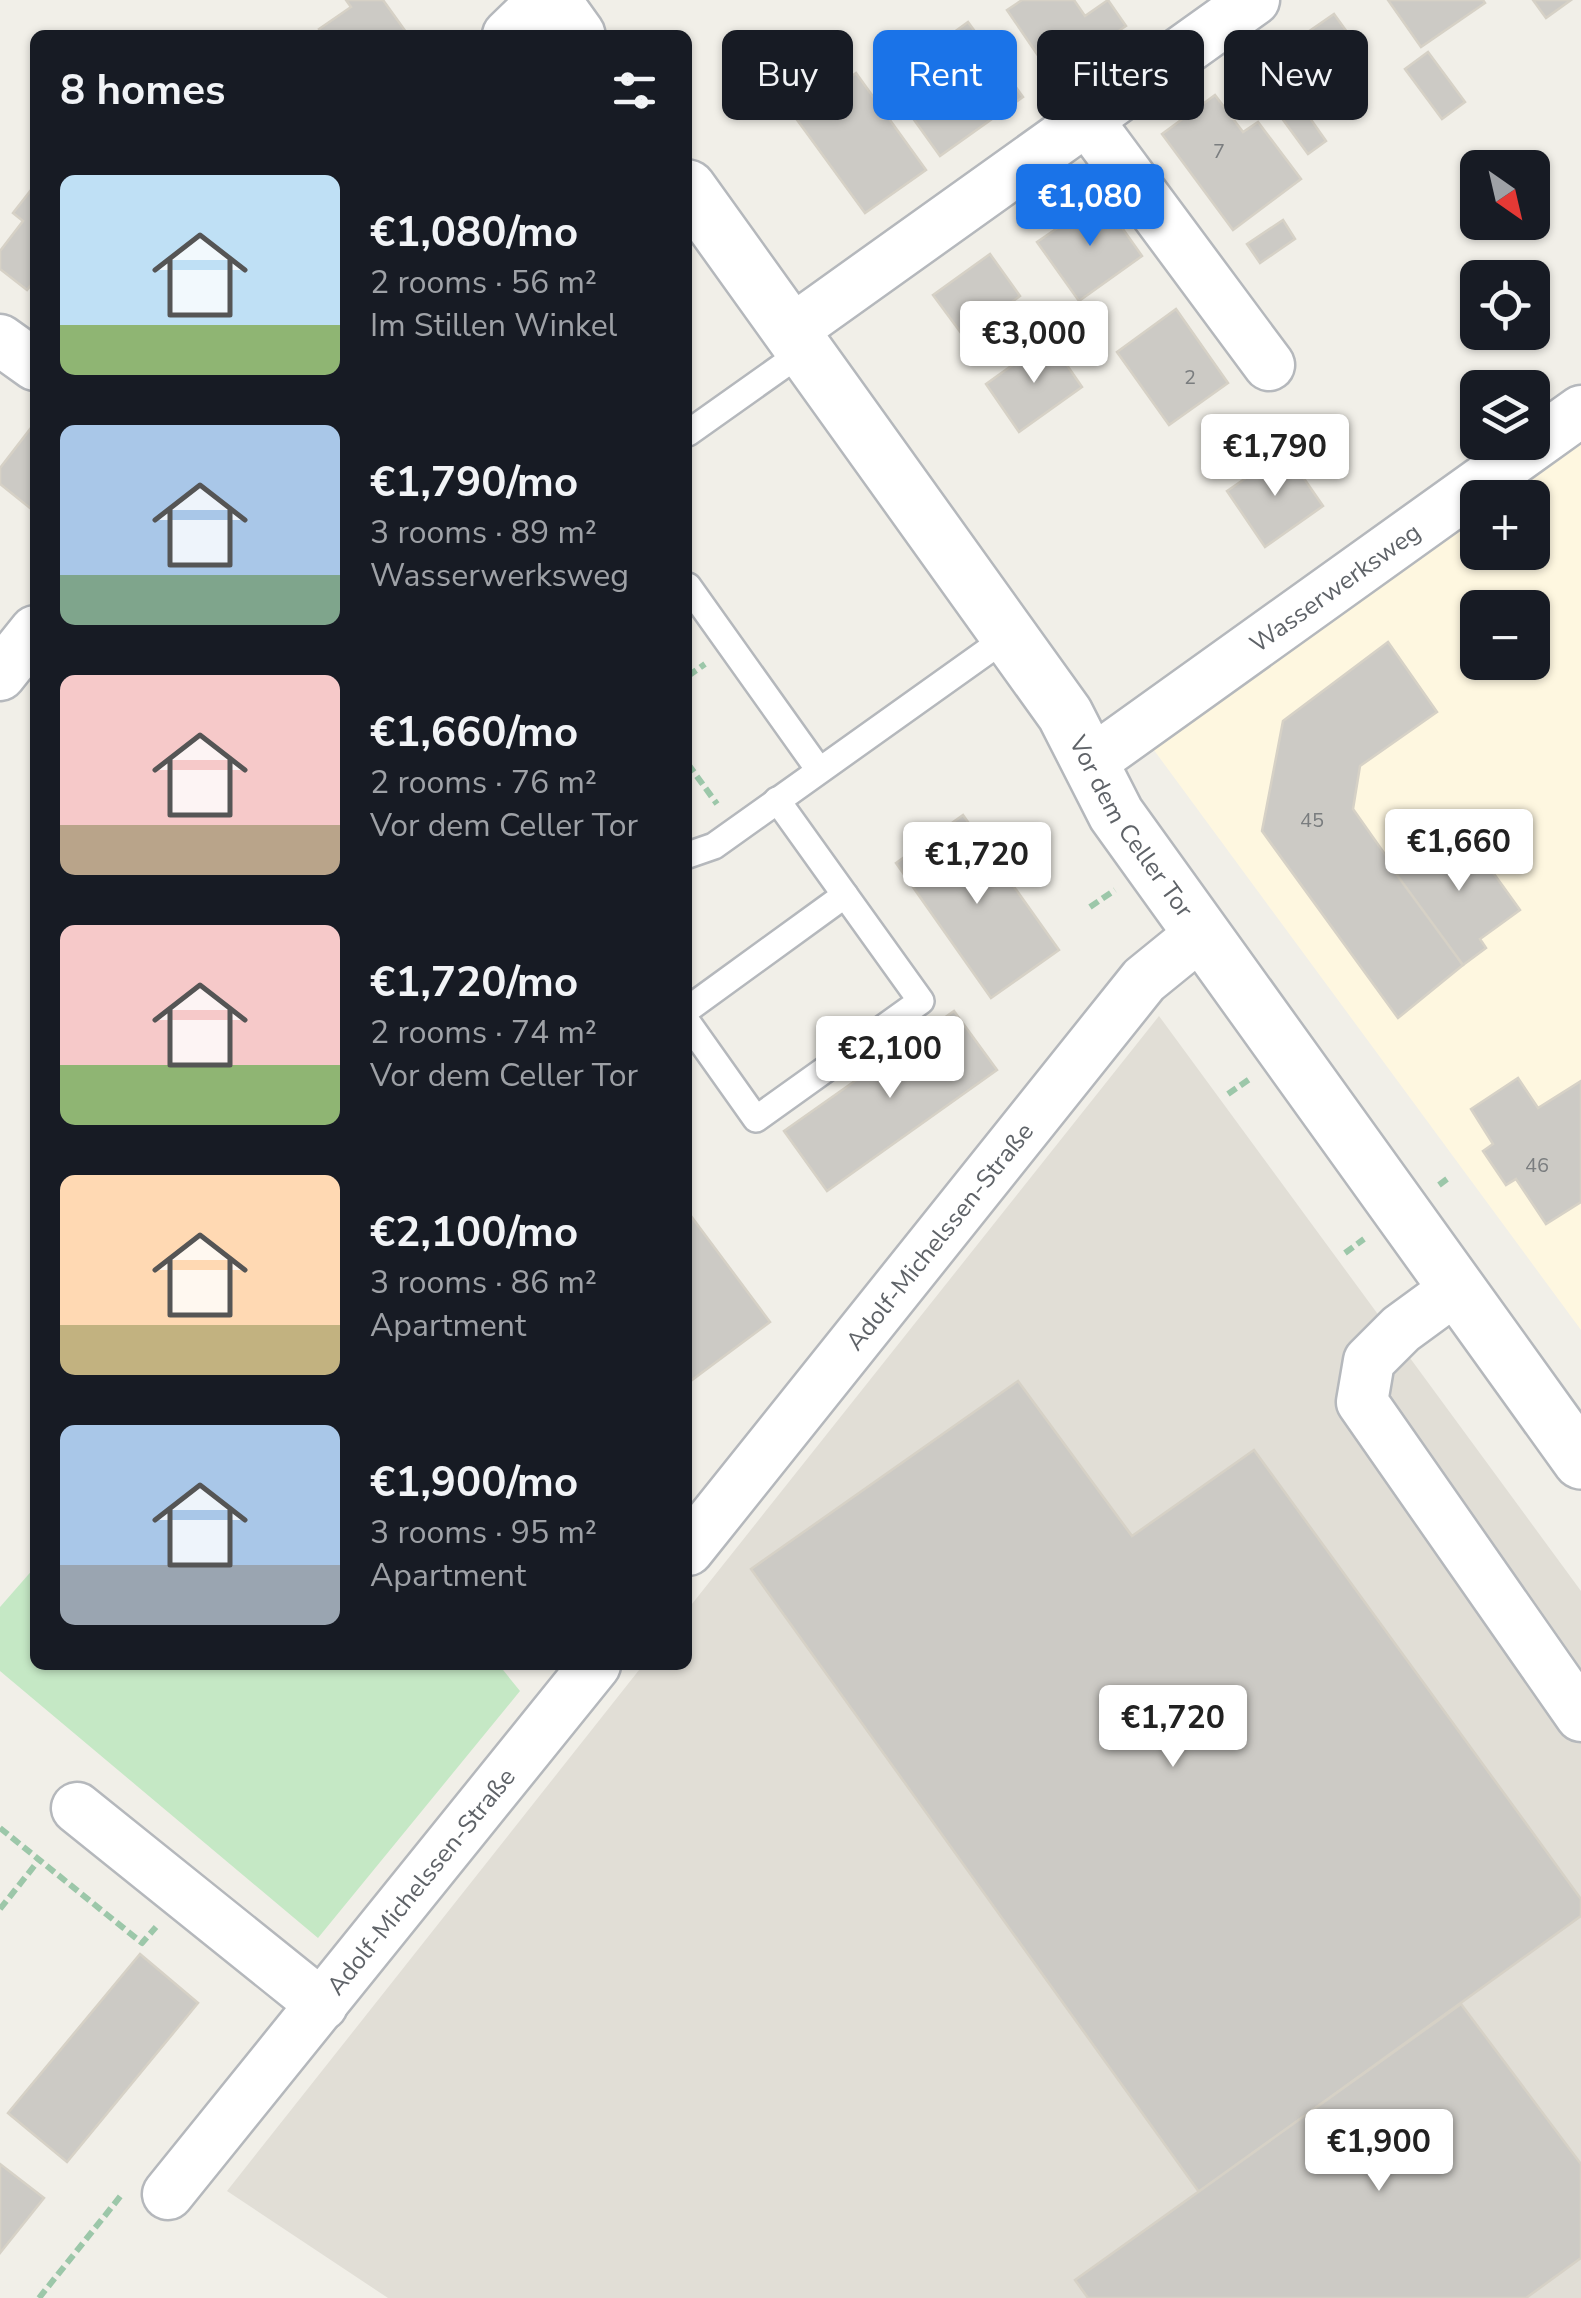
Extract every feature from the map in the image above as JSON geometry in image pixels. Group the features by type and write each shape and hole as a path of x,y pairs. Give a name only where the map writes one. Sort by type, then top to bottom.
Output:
{"street":[{"path":"513,30 544,0"},
{"path":"552,0 573,30"},
{"path":"798,341 1254,0"},
{"path":"1088,122 1269,365"},
{"name":"Vor dem Celler Tor","path":"692,194 1065,714 1116,814 1581,1461"},
{"path":"0,340 30,361"},
{"name":"Wasserwerksweg","path":"1090,762 1581,411"},
{"path":"0,675 30,637"},
{"name":"Adolf-Michelssen-Straße","path":"692,1545 1144,980 1203,932"},
{"path":"1457,1288 1401,1329 1369,1362 1362,1402 1581,1716"},
{"name":"Adolf-Michelssen-Straße","path":"168,2194 591,1670"},
{"name":"Adolf-Michelssen-Straße","path":"77,1808 322,2005"}],"lane":[{"path":"692,431 798,341"},
{"path":"692,592 819,770"},
{"path":"692,854 714,846 1010,635"},
{"path":"692,1029 756,1119 920,1001 777,800"},
{"path":"692,1006 845,895"}],"path":[{"path":"692,769 736,829"},
{"path":"0,1828 142,1943 182,1895"},
{"path":"0,1910 40,1860"}],"shaded area":[{"path":"1581,431 1581,1330 1148,742 1460,517 1460,570 1550,570 1550,480 1512,480 1540,460 1550,460 1550,453"},
{"path":"1159,1016 1581,1591 1581,2298 388,2298 227,2191 639,1670 692,1670 692,1604"}],"green space":[{"path":"30,1573 30,1670 503,1670 520,1691 318,1938 0,1671 0,1607"}],"building":[{"path":"346,0 383,0 405,30 320,30 351,7"},
{"path":"1022,0 1074,0 1085,16 1108,0 1126,26 1120,30 1037,30 1037,54 1007,10"},
{"path":"1388,0 1483,0 1485,3 1421,47"},
{"path":"1533,0 1571,0 1546,18"},
{"path":"1334,14 1346,30 1311,30"},
{"path":"968,22 974,30 957,30"},
{"path":"1428,52 1465,102 1442,119 1405,69"},
{"path":"856,73 873,97 873,120 890,120 926,170 865,213 797,120 853,120"},
{"path":"1215,95 1224,107 1224,120 1234,120 1243,132 1258,122 1301,179 1233,230 1162,134 1181,120 1204,120 1204,103"},
{"path":"914,120 991,120 940,156"},
{"path":"1283,120 1311,120 1326,141 1308,154"},
{"path":"30,191 27,290 0,269 0,251 23,221 13,213"},
{"path":"1101,198 1142,256 1079,301 1037,242"},
{"path":"1283,220 1295,239 1260,263 1247,244"},
{"path":"990,254 1020,296 964,337 933,295"},
{"path":"1176,309 1228,383 1169,425 1117,352"},
{"path":"1049,339 1082,387 1019,432 986,384"},
{"path":"30,429 30,508 0,484 0,468"},
{"path":"1285,451 1323,506 1265,547 1227,491"},
{"path":"1388,642 1437,712 1360,766 1353,809 1463,965 1398,1018 1262,831 1283,721"},
{"path":"963,815 1059,950 991,998 896,863"},
{"path":"1461,828 1520,910 1480,939 1486,948 1463,965 1397,875"},
{"path":"954,1011 997,1070 827,1191 784,1131"},
{"path":"1518,1078 1538,1108 1581,1081 1581,1202 1546,1224 1516,1179 1506,1185 1483,1151 1493,1144 1471,1109"},
{"path":"692,1217 770,1322 692,1380"},
{"path":"1018,1381 1132,1536 1254,1450 1581,1899 1581,1916 1199,2192 751,1569"},
{"path":"140,1954 198,2003 67,2162 8,2113"},
{"path":"1461,2004 1581,2164 1581,2258 1526,2298 1088,2298 1075,2280"},
{"path":"0,2164 44,2198 0,2253"}]}
